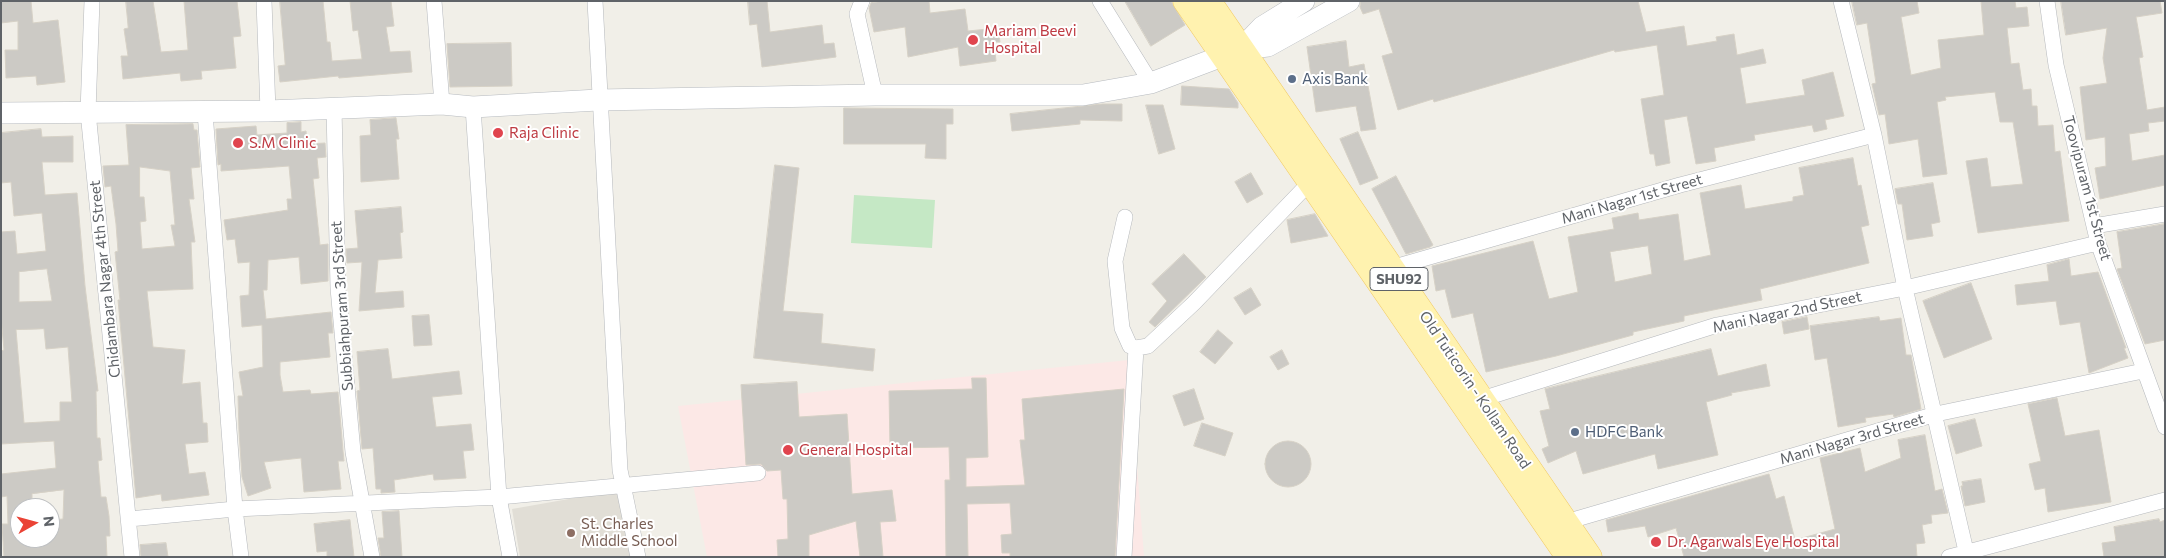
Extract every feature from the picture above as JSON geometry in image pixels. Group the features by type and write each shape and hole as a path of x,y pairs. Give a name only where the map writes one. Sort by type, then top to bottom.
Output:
{"main road":[{"path":"1185,1 1232,53"},
{"name":"Old Tuticorin - Kollam Road","path":"1209,1 1232,53 1316,176 1391,268 1590,557"},
{"path":"1232,53 1262,27 1304,1"},
{"path":"1,112 268,111 442,104 473,107 598,100 875,95 1083,94 1151,83 1232,53 1268,46 1349,1"},
{"path":"1316,176 1568,557"}],"street":[{"name":"Chidambara Nagar 4th Street","path":"92,1 88,112 132,557"},
{"path":"264,1 268,111"},
{"path":"434,1 442,104"},
{"path":"595,1 598,100 620,470 638,557"},
{"path":"862,1 857,14 875,95"},
{"path":"1100,1 1151,83"},
{"path":"1841,1 1874,135 1905,288 1936,414 1966,552"},
{"name":"Toovipuram 1st Street","path":"2047,1 2056,65 2098,243 2165,428"},
{"path":"473,107 499,498 510,557"},
{"name":"Subbiahpuram 3rd Street","path":"334,108 338,288 353,452 372,557"},
{"path":"205,112 235,509 241,557"},
{"name":"Mani Nagar 1st Street","path":"1391,268 1680,185 1874,135"},
{"path":"1125,217 1115,261 1117,286 1122,328 1130,346 1136,348 1148,346 1177,320 1316,176"},
{"path":"2094,226 2165,214"},
{"name":"Mani Nagar 2nd Street","path":"1482,399 1717,325 1905,288 2098,243"},
{"path":"1124,557 1136,348"},
{"name":"Mani Nagar 3rd Street","path":"1566,522 1936,414 2143,371"},
{"path":"129,519 235,509 361,502 499,498 758,473"},
{"path":"1949,557 2165,500"}],"shaded area":[{"path":"1129,360 1144,557 707,557 678,406"},
{"name":"St. Charles Middle School","path":"620,490 631,557 520,557 512,509"}],"green space":[{"path":"854,195 935,200 932,248 851,243"}],"building":[{"path":"1,1 31,1 33,23 58,20 65,82 37,85 36,76 6,78 5,50 18,50 18,21 1,23"},
{"path":"126,1 153,1 161,52 188,50 184,1 237,1 241,36 233,37 236,68 201,71 202,79 181,81 180,73 123,79 121,56 128,56 124,29 128,28"},
{"path":"280,1 323,1 327,42 330,42 332,61 362,59 358,30 353,31 350,1 391,1 394,26 386,27 390,52 410,51 412,72 339,78 338,76 280,82 278,66 285,65"},
{"path":"748,1 767,1 770,32 822,25 824,44 834,43 836,57 762,67 757,24 750,25"},
{"path":"884,1 929,1 930,13 965,9 968,31 998,28 1000,42 994,42 996,61 960,66 958,47 908,57 905,27 874,32 869,8 871,3"},
{"path":"1125,1 1171,1 1185,25 1151,46"},
{"path":"1361,1 1638,1 1646,32 1684,26 1687,46 1717,41 1716,37 1734,34 1737,55 1763,49 1766,63 1740,68 1746,104 1805,95 1802,80 1833,72 1844,116 1825,120 1827,129 1814,132 1812,125 1754,135 1755,140 1714,148 1716,161 1696,164 1687,116 1664,120 1670,163 1656,166 1654,154 1650,154 1641,99 1664,95 1657,45 1615,52 1614,50 1434,102 1433,99 1398,110 1382,56 1393,53 1379,9 1363,14 1360,7"},
{"path":"1852,1 1917,1 1919,13 1901,17 1911,75 1941,68 1938,40 1984,35 1981,1 2015,1 2016,8 2027,7 2029,26 2007,28 2011,64 2019,63 2023,90 2031,89 2032,106 2037,106 2038,126 2053,125 2055,152 2060,151 2069,221 1978,233 1966,161 1987,158 1991,187 2023,184 2013,122 2000,122 1995,92 1945,97 1946,100 1937,102 1947,174 1923,177 1918,139 1889,144 1885,114 1879,115 1872,84 1876,83 1867,23 1857,25"},
{"path":"2061,1 2160,1 2162,13 2136,17 2143,57 2139,58 2147,110 2165,107 2165,121 2148,123 2149,131 2129,134 2132,161 2165,155 2165,185 2100,199 2095,168 2106,166 2105,137 2086,140 2080,87 2107,83 2103,58 2107,28 2066,35"},
{"path":"1346,41 1349,67 1364,64 1376,129 1361,131 1356,106 1316,112 1307,47"},
{"path":"511,43 512,86 450,87 447,44"},
{"path":"1182,86 1229,89 1238,103 1238,108 1181,105"},
{"path":"1102,104 1122,104 1122,121 1080,120 1080,124 1012,131 1010,114"},
{"path":"1146,105 1163,105 1175,149 1159,154"},
{"path":"844,108 953,109 953,124 946,124 946,159 925,158 926,144 844,144"},
{"path":"396,118 399,139 396,139 399,179 361,182 360,136 371,135 370,120"},
{"path":"301,122 301,132 306,131 307,144 325,143 326,157 317,158 319,178 313,179 320,245 328,244 328,281 301,284 299,257 268,260 267,290 263,290 266,319 331,312 333,333 328,333 330,357 280,362 280,375 283,392 310,390 311,394 338,392 344,461 338,461 341,489 304,492 301,458 264,462 271,488 248,496 242,477 238,396 243,396 239,372 263,367 262,325 242,327 240,296 249,295 250,262 238,263 235,239 227,240 224,220 288,210 287,199 292,199 289,166 221,171 221,164 218,165 216,129 256,126 257,135 287,133 287,123"},
{"path":"193,124 194,130 197,130 200,167 191,168 194,199 189,199 195,242 191,242 193,289 147,291 153,347 185,350 182,384 200,382 203,423 207,423 208,442 185,444 189,474 205,472 209,495 162,501 161,494 136,498 118,300 120,300 115,252 118,251 116,224 111,186 105,187 103,166 129,165 126,125","holes":["140,167 170,171 175,225 171,225 175,246 142,249 140,222 146,221 144,197 140,197"]},
{"path":"41,129 42,137 73,136 73,162 42,162 45,195 77,193 85,286 98,391 96,391 97,438 100,438 102,460 98,461 101,497 106,497 109,516 110,536 106,536 107,557 4,557 2,524 8,524 7,496 1,497 1,474 56,468 54,441 1,444 1,351 4,350 1,317 1,232 15,231 17,254 46,251 42,213 14,216 11,182 1,183 1,133","holes":["47,269 52,301 19,302 19,272","44,329 46,349 68,347 72,402 60,402 60,421 24,423 16,330"]},
{"path":"1358,132 1378,178 1360,185 1340,139"},
{"path":"1853,158 1858,186 1861,185 1869,225 1861,227 1869,263 1760,289 1762,300 1684,316 1684,321 1633,332 1633,335 1556,356 1486,372 1473,313 1452,318 1445,289 1436,291 1432,266 1533,241 1549,299 1578,292 1568,237 1614,229 1612,218 1638,213 1639,220 1678,214 1684,261 1711,255 1700,193 1741,185 1745,209 1793,201 1793,197 1804,195 1799,168","holes":["1648,246 1652,274 1615,282 1610,252"]},
{"path":"775,165 799,168 783,311 823,314 821,343 875,349 873,371 754,358"},
{"path":"1251,173 1263,194 1247,203 1235,182"},
{"path":"1396,176 1433,245 1430,247 1406,254 1372,189"},
{"path":"1933,183 1940,222 1931,224 1933,236 1907,240 1902,204 1898,204 1895,189"},
{"path":"401,207 403,232 400,233 402,258 378,260 375,293 403,291 404,307 359,311 362,262 347,263 346,249 358,248 355,211"},
{"path":"1315,214 1328,236 1291,243 1287,220"},
{"path":"2165,224 2165,340 2145,344 2117,269 2122,268 2117,232"},
{"path":"1184,254 1206,277 1155,327 1149,322 1167,301 1152,284"},
{"path":"2069,259 2071,276 2098,272 2128,358 2089,373 2080,322 2060,325 2056,301 2017,305 2015,285 2049,281 2047,265"},
{"path":"1971,283 1992,339 1944,358 1923,301"},
{"path":"1251,288 1261,305 1245,315 1234,298"},
{"path":"429,315 432,345 414,346 412,316"},
{"path":"1807,317 1809,329 1784,334 1782,322"},
{"path":"1879,317 1880,321 1901,318 1906,355 1911,355 1921,409 1894,417 1893,414 1865,418 1866,422 1838,427 1827,358 1815,360 1810,326"},
{"path":"1218,330 1233,343 1215,364 1200,352"},
{"path":"388,349 392,379 459,371 462,394 432,397 436,427 471,424 474,450 463,451 466,478 434,480 433,474 394,480 395,492 381,493 381,489 376,489 373,448 362,449 357,391 360,390 357,352"},
{"path":"1711,349 1718,376 1766,364 1770,386 1731,393 1732,395 1706,402 1718,455 1658,469 1655,454 1583,474 1576,451 1548,463 1542,449 1549,446 1540,411 1550,409 1545,389"},
{"path":"1282,350 1289,364 1278,370 1270,357"},
{"path":"972,378 986,378 988,457 966,458 966,487 1025,485 1020,440 1025,440 1022,399 1124,389 1115,557 1010,557 1010,553 1002,553 1001,535 1012,534 1010,503 967,504 968,557 946,557 945,480 950,480 949,447 890,448 889,391 972,389"},
{"path":"797,382 799,417 847,414 852,494 892,490 896,521 880,522 883,557 860,557 856,521 809,535 809,557 778,557 777,540 788,539 787,499 783,499 781,470 767,471 761,464 746,465 741,385"},
{"path":"1194,389 1204,419 1184,426 1173,396"},
{"path":"2057,398 2065,436 2099,430 2111,502 2048,512 2045,488 2035,490 2029,464 2041,461 2028,404"},
{"path":"1975,419 1982,446 1956,454 1948,426"},
{"path":"1202,423 1233,433 1225,456 1194,446"},
{"path":"1925,435 1935,491 1942,489 1948,513 1931,515 1932,523 1922,525 1925,543 1916,544 1917,557 1684,557 1676,528 1648,537 1645,526 1608,532 1606,520 1769,474 1776,499 1784,496 1795,540 1835,529 1820,458 1860,448 1865,472 1901,458 1898,440"},
{"path":"1288,441 1301,445 1307,451 1311,464 1307,477 1301,483 1288,487 1275,483 1269,477 1265,464 1269,451 1275,445"},
{"path":"1981,479 1985,502 1965,506 1962,482"},
{"path":"399,511 402,557 381,557 378,538 384,538 382,512"},
{"path":"2159,519 2160,522 2165,520 2165,557 2104,557 2102,543 2116,541 2114,527"},
{"path":"350,520 354,557 327,557 327,551 317,552 314,524"},
{"path":"166,543 168,557 141,557 140,545"}],"place":[{"name":"Mariam Beevi Hospital","path":"973,40"},
{"name":"Axis Bank","path":"1292,79"},
{"name":"Raja Clinic","path":"498,133"},
{"name":"S.M Clinic","path":"238,143"},
{"name":"HDFC Bank","path":"1575,432"},
{"name":"General Hospital","path":"788,450"},
{"name":"St. Charles Middle School","path":"571,533"},
{"name":"Dr. Agarwals Eye Hospital","path":"1656,542"}]}
